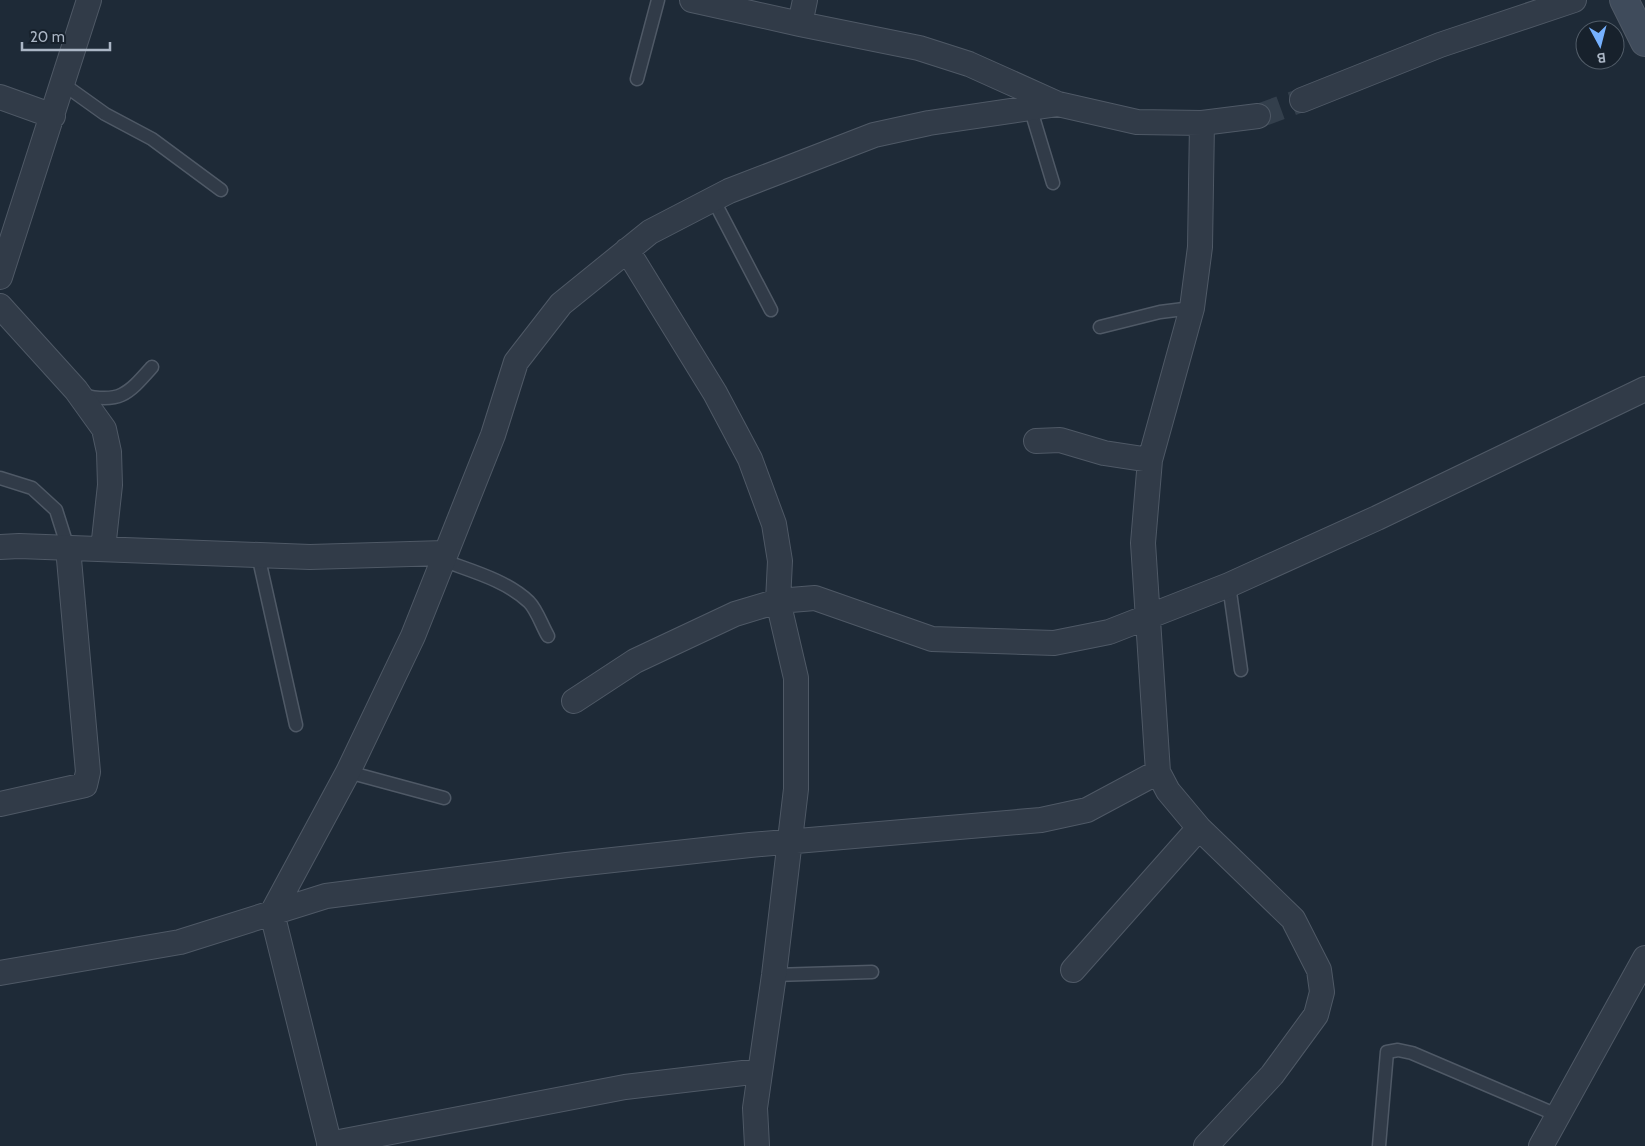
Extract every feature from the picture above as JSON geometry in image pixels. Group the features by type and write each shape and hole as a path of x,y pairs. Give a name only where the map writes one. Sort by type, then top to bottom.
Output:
{"main road":[{"path":"1624,0 1645,42"}],"street":[{"path":"0,277 8,229 53,116 89,0"},
{"path":"692,0 919,48 969,64 1058,104 1137,122 1202,124 1258,116"},
{"path":"800,24 805,0"},
{"path":"1302,100 1440,45 1574,0"},
{"path":"0,97 53,116"},
{"path":"760,1071 625,1087 330,1145 272,913 348,772 413,636 493,435 516,362 561,304 650,232 729,191 874,135 929,123 1058,104"},
{"path":"1202,124 1200,248 1192,308 1150,460 1143,543 1147,619 1153,672 1158,772 1168,791 1199,828 1293,919 1319,970 1322,992 1316,1015 1272,1075 1206,1146"},
{"path":"627,250 715,393 750,459 774,524 780,561 778,601 796,678 796,789 774,975 755,1108 757,1146"},
{"path":"0,306 80,394 104,429 109,452 110,485 103,549"},
{"path":"574,701 635,660 735,614 778,601 816,598 932,639 1054,643 1108,632 1147,619 1228,585 1377,518 1645,389"},
{"path":"1036,441 1060,440 1104,453 1150,460"},
{"path":"0,547 310,557 443,557"},
{"path":"0,804 85,785 88,772 68,548"},
{"path":"0,973 180,942 326,896 567,865 790,841 1041,820 1087,810 1158,772"},
{"path":"1073,970 1199,828"},
{"path":"1542,1146 1557,1115 1645,958"}],"lane":[{"path":"637,79 658,0"},
{"path":"63,84 105,114 152,139 221,190"},
{"path":"1030,107 1054,183"},
{"path":"713,199 771,310"},
{"path":"1100,327 1160,312 1192,308"},
{"path":"80,394 102,400 119,397 134,387 152,367"},
{"path":"0,478 32,488 56,510 68,548"},
{"path":"258,555 296,725"},
{"path":"443,557 515,591 530,603 548,636"},
{"path":"1228,585 1241,670"},
{"path":"348,772 444,798"},
{"path":"774,975 872,972"},
{"path":"1379,1146 1387,1052 1398,1050 1412,1053 1557,1115"}],"tunnel":[{"path":"1258,116 1302,100"}]}
